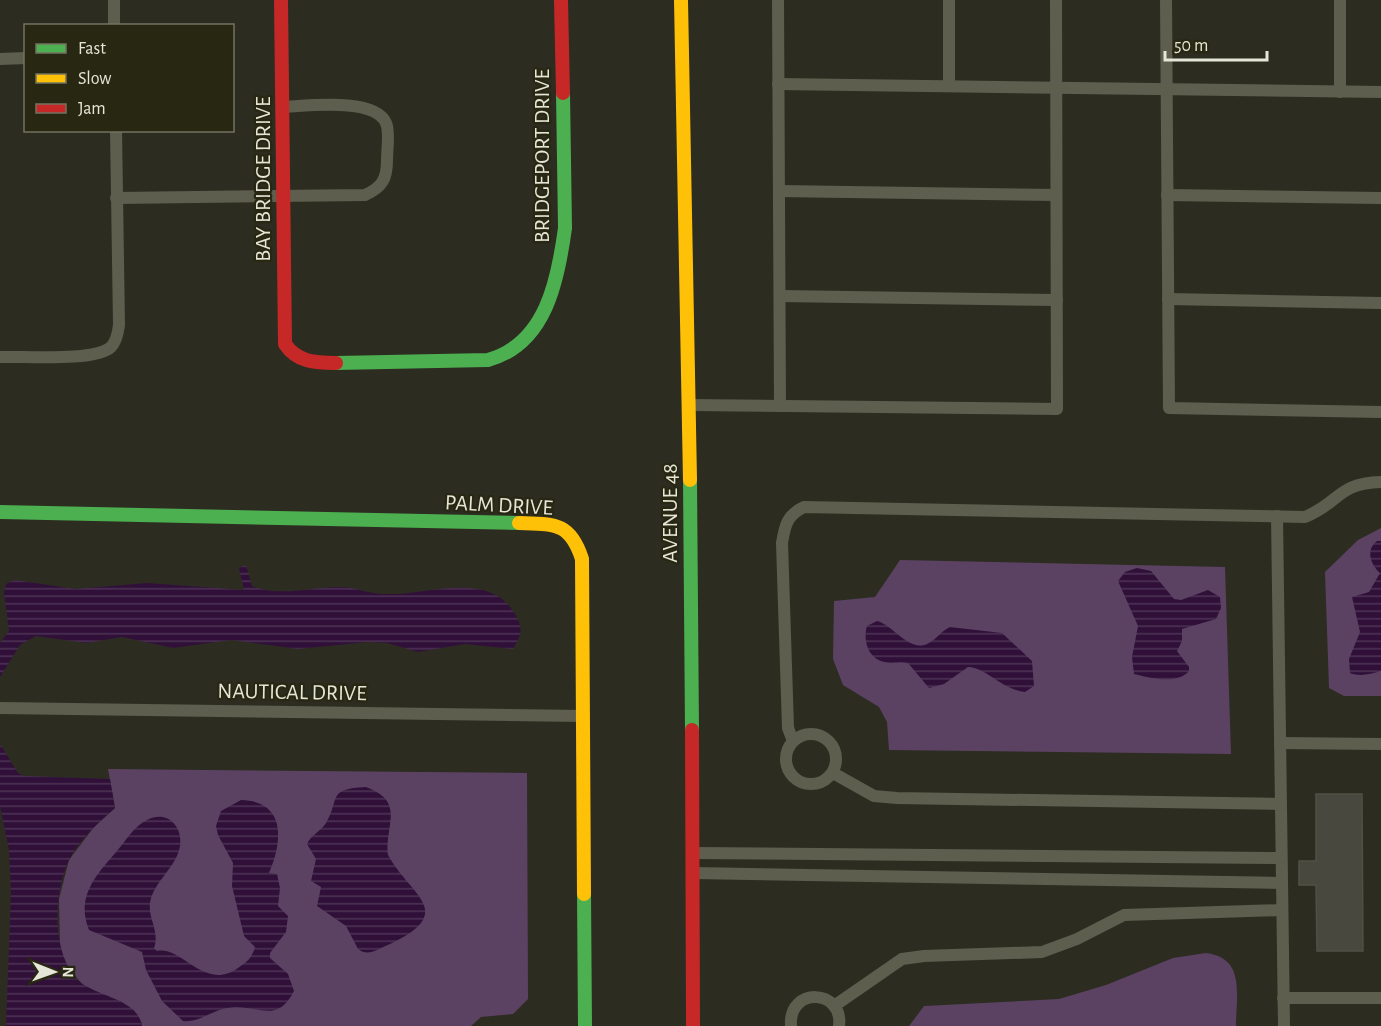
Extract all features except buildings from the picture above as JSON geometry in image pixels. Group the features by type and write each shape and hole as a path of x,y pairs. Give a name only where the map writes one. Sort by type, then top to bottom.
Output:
{"street":[{"path":"114,0 114,24"},
{"name":"BAY BRIDGE DRIVE","path":"281,0 284,326 285,344 292,356"},
{"name":"BRIDGEPORT DRIVE","path":"292,356 308,362 328,363 478,361 504,355 526,340 542,317 550,296 561,260 565,228 561,0"},
{"name":"AVENUE 48","path":"681,0 690,405 693,1026"},
{"path":"778,0 780,406"},
{"path":"949,0 949,86"},
{"path":"690,405 1058,409 1056,0"},
{"path":"1166,0 1169,408 1381,411"},
{"path":"1340,0 1340,92"},
{"path":"0,59 24,58"},
{"path":"778,84 1381,92"},
{"path":"116,198 366,195 379,189 387,175 387,124 378,111 364,106 282,107"},
{"path":"0,357 91,355 111,347 119,325 116,132"},
{"path":"779,191 1056,195"},
{"path":"1167,195 1381,198"},
{"path":"780,296 1057,300"},
{"path":"1168,299 1381,303"},
{"path":"793,741 788,728 782,543 785,522 794,512 804,507 1305,517 1321,511 1345,488 1362,483 1381,482"},
{"name":"PALM DRIVE","path":"0,512 555,524 575,538 582,559 585,1026"},
{"path":"1277,516 1284,1026"},
{"name":"NAUTICAL DRIVE","path":"0,708 583,716"},
{"path":"807,734 824,737 834,749 837,757 833,772 820,783 803,783 796,779 786,765 788,748 793,741 807,734"},
{"path":"1280,743 1381,744"},
{"path":"833,772 874,796 897,798 1281,804"},
{"path":"693,853 1281,858"},
{"path":"693,873 1282,883"},
{"path":"834,1006 902,959 924,956 1042,952 1077,939 1124,915 1282,910"},
{"path":"791,1026 794,1008 806,998 821,998 834,1006 839,1014 839,1026"},
{"path":"1283,998 1381,999"}],"shaded area":[{"path":"1381,528 1381,696 1344,696 1329,688 1325,572 1358,540"},
{"path":"1377,541 1381,541 1381,671 1358,675 1350,673 1349,659 1360,632 1352,597 1369,592 1380,573 1374,566 1370,553"},
{"path":"900,560 1225,567 1231,754 889,750 887,722 879,707 843,685 833,659 834,601 875,597"},
{"path":"246,565 252,586 275,591 343,587 384,594 454,588 487,591 501,599 513,611 520,625 519,638 513,649 465,644 418,652 387,643 368,642 298,649 231,640 173,648 122,637 86,643 36,636 20,645 0,677 0,643 9,631 4,592 6,584 15,580 75,589 147,583 244,590 239,568"},
{"path":"1137,568 1151,571 1174,599 1181,600 1208,590 1220,597 1221,608 1216,619 1182,629 1182,641 1177,651 1189,667 1189,671 1178,678 1163,679 1134,674 1132,657 1138,626 1118,581 1125,572"},
{"path":"877,621 907,641 920,645 927,644 950,627 1002,633 1032,661 1034,686 1025,692 1016,690 982,671 968,667 944,684 929,688 908,663 884,662 878,660 870,652 866,642 867,626"},
{"path":"0,744 18,773 24,776 110,779 115,808 78,845 64,874 58,906 60,941 64,957 80,982 125,1004 139,1017 142,1026 6,1026 11,893 9,850 0,806"},
{"path":"108,769 527,773 528,999 513,1014 481,1017 471,1026 142,1026 142,1023 122,1002 104,996 82,984 64,962 60,946 59,899 69,860 94,827 115,808"},
{"path":"366,787 378,793 390,807 388,855 417,893 423,903 425,913 421,923 409,933 388,945 369,952 358,949 346,926 317,906 321,887 311,881 316,859 307,844 326,823 340,793 353,788"},
{"path":"241,800 256,802 266,807 273,815 277,825 277,848 269,873 277,874 280,888 278,906 288,916 286,932 270,953 270,958 288,974 294,991 287,1002 273,1010 227,1008 194,1020 183,1021 162,1001 146,970 142,952 89,930 85,917 87,894 98,874 136,828 154,817 167,818 172,821 179,832 180,846 174,861 152,895 150,909 156,936 154,948 157,951 167,951 204,972 215,975 226,974 238,968 249,959 255,947 244,936 232,886 233,863 218,835 216,826 221,811"},
{"path":"1206,953 1219,956 1228,962 1233,970 1237,991 1236,1026 909,1026 924,1006 1059,999 1106,985 1173,958"}],"traffic: fast":[{"path":"336,363 488,360 508,352 524,340 546,308 562,248 565,228 563,93"},
{"path":"690,480 692,730"},
{"path":"0,512 519,523"},
{"path":"584,894 585,1026"}],"traffic: slow":[{"path":"681,0 690,480"},
{"path":"519,523 551,525 559,528 572,538 582,559 584,894"}],"traffic: jam":[{"path":"281,0 285,344 301,358 314,362 336,363"},
{"path":"561,0 563,93"},
{"path":"692,730 693,1026"}]}
